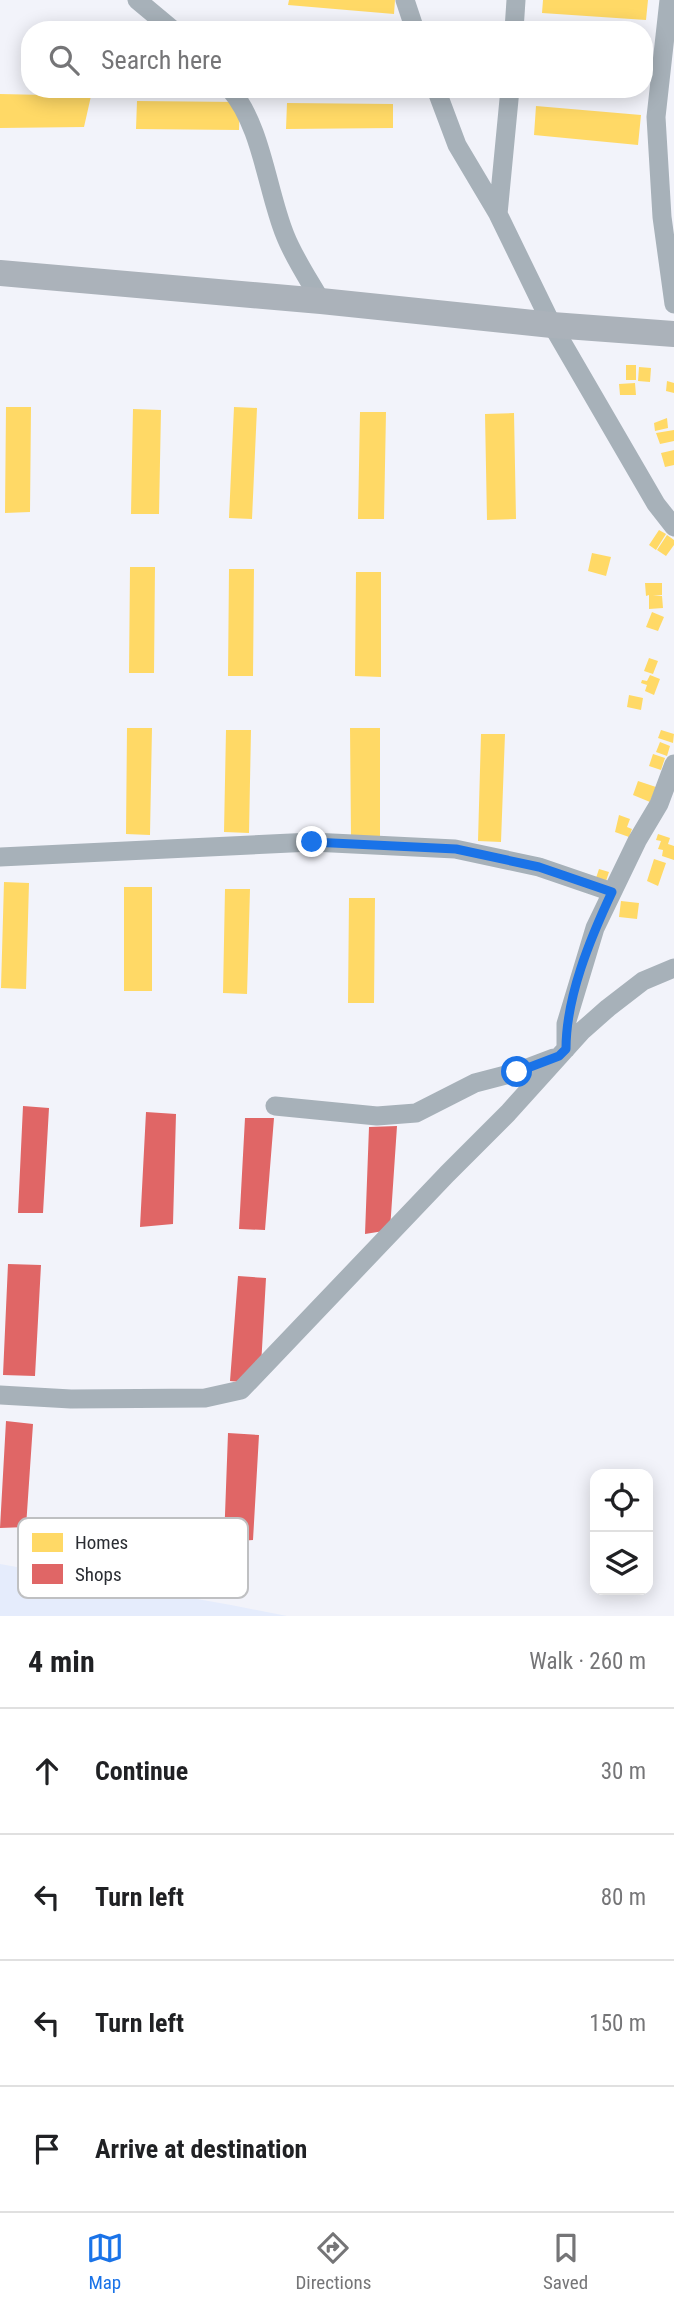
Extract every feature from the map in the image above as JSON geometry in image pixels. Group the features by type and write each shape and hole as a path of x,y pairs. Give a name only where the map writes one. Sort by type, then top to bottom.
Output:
{"main road":[{"path":"0,273 674,334"}],"street":[{"path":"137,0 162,21"},
{"path":"405,0 412,21"},
{"path":"515,21 516,0"},
{"path":"669,0 656,117 662,217 674,304"},
{"path":"238,98 263,158 285,235 321,301"},
{"path":"439,98 457,145 498,214 552,325 656,504 674,527"},
{"path":"498,214 509,98"},
{"path":"562,1052 569,1012 595,928 637,841 659,804 674,764"},
{"path":"0,857 312,842 456,849 539,867 612,892"},
{"path":"0,1395 71,1399 205,1398 242,1390 447,1174 508,1114 562,1052 608,1007 643,981 674,968"},
{"path":"275,1106 377,1116 416,1112 475,1083 517,1072 562,1052"}],"shaded area":[{"path":"0,1564 18,1567 18,1598 192,1598 287,1616 0,1616"}],"building: Homes":[{"path":"289,0 395,0 394,14 288,5"},
{"path":"543,0 648,0 646,20 542,13"},
{"path":"0,94 21,94 21,98 91,98 84,127 0,128"},
{"path":"137,101 240,102 239,130 136,129"},
{"path":"287,103 393,104 393,128 286,129"},
{"path":"536,106 641,115 638,145 534,135"},
{"path":"626,365 636,365 636,380 626,380"},
{"path":"639,367 651,368 650,382 638,381"},
{"path":"667,381 674,383 674,393 666,391"},
{"path":"635,383 636,395 620,395 619,384"},
{"path":"6,407 31,407 30,512 5,513"},
{"path":"234,407 257,408 252,519 229,518"},
{"path":"133,409 161,410 159,514 131,514"},
{"path":"360,412 386,412 384,519 358,519"},
{"path":"514,413 516,519 487,520 485,414"},
{"path":"667,418 668,428 655,431 654,423"},
{"path":"674,430 674,441 660,444 656,433"},
{"path":"674,450 674,465 665,467 661,453"},
{"path":"659,530 666,534 656,550 649,545"},
{"path":"667,535 674,540 674,545 666,556 657,550"},
{"path":"592,553 611,557 606,576 588,571"},
{"path":"130,567 155,567 154,673 129,673"},
{"path":"229,569 254,569 253,676 228,676"},
{"path":"356,572 381,572 381,677 355,676"},
{"path":"645,583 662,583 662,595 653,596 662,596 663,608 649,609 649,595 646,596"},
{"path":"652,612 664,617 658,631 646,627"},
{"path":"649,658 658,661 653,674 644,671"},
{"path":"650,675 660,679 654,695 645,691 647,685 641,683 642,680 647,681"},
{"path":"629,695 643,698 641,710 627,707"},
{"path":"127,728 152,728 150,835 126,834"},
{"path":"350,728 380,728 380,837 351,837"},
{"path":"226,730 251,730 249,833 224,832"},
{"path":"661,730 674,734 673,743 658,738"},
{"path":"481,734 505,734 501,842 478,841"},
{"path":"660,742 670,746 667,756 656,752"},
{"path":"653,754 665,758 661,770 649,766"},
{"path":"638,781 656,787 650,802 633,795"},
{"path":"619,815 630,819 627,827 632,829 629,837 615,832"},
{"path":"658,834 670,838 668,844 674,846 674,860 662,856 663,850 658,849 661,841 656,840"},
{"path":"654,859 666,863 658,886 647,881"},
{"path":"599,869 609,872 606,881 596,878"},
{"path":"4,882 29,883 26,989 1,988"},
{"path":"124,887 152,887 152,991 124,991"},
{"path":"225,889 250,889 247,994 223,993"},
{"path":"349,898 375,898 374,1003 348,1003"},
{"path":"621,901 639,903 637,919 619,917"}],"building: Shops":[{"path":"23,1106 49,1108 43,1213 18,1213"},
{"path":"146,1112 176,1114 173,1224 140,1227"},
{"path":"245,1118 274,1118 265,1230 239,1229"},
{"path":"397,1126 390,1230 365,1234 369,1127"},
{"path":"8,1264 41,1265 35,1376 3,1375"},
{"path":"238,1276 266,1278 260,1384 230,1381"},
{"path":"6,1421 33,1424 27,1518 18,1518 18,1527 0,1528"},
{"path":"228,1433 259,1435 253,1540 248,1540 248,1518 225,1518"}],"route":[{"path":"312,842 456,849 539,867 612,892 595,928 583,965 566,1024 566,1049 559,1056 517,1072"}]}
